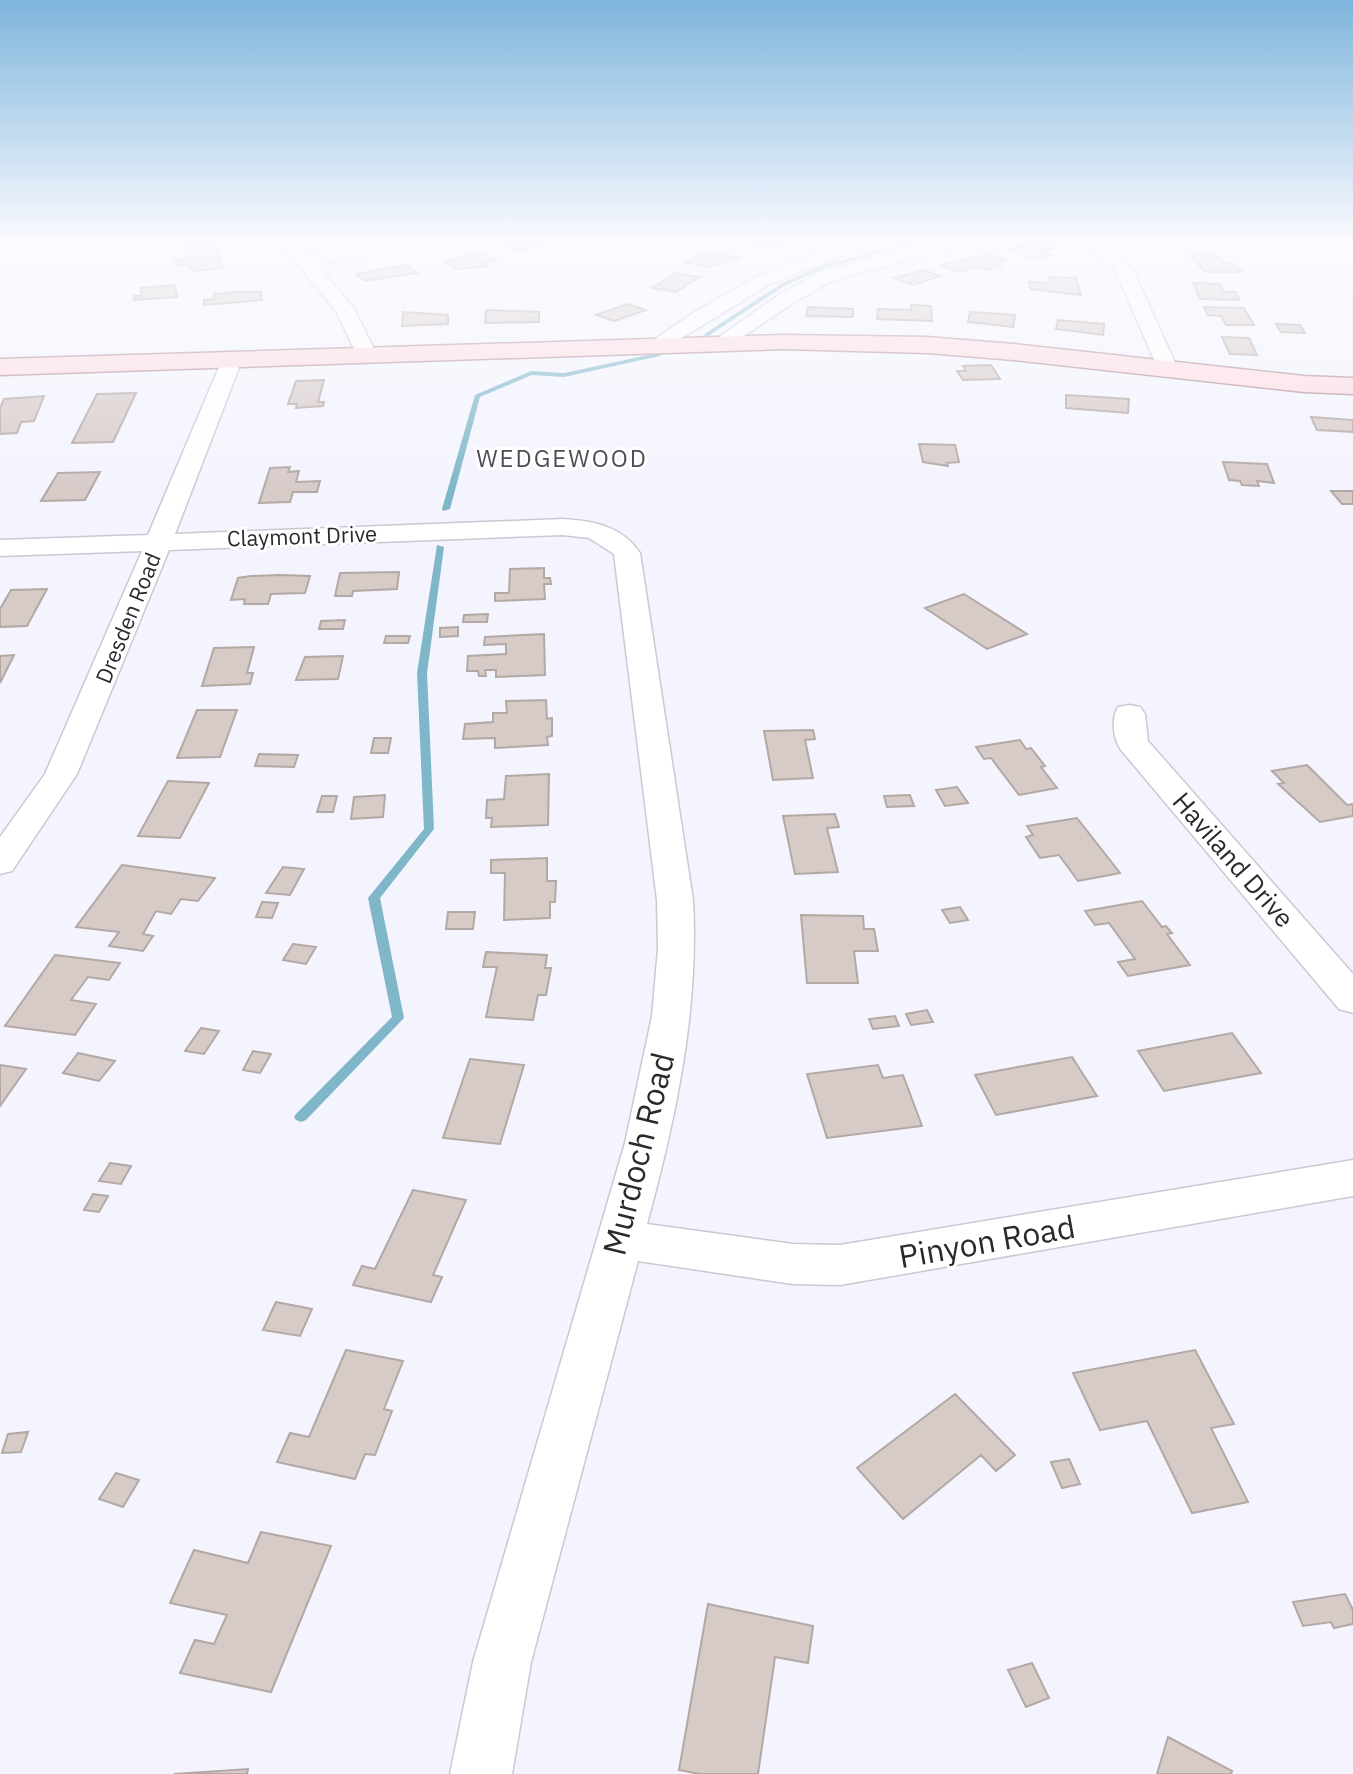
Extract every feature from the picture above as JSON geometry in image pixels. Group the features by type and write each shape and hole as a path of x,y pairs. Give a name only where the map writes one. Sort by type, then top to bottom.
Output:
{"main road":[{"path":"0,367 719,344 927,345 1353,386"}],"street":[{"path":"353,324 363,339 367,355"},
{"path":"655,346 690,324"},
{"path":"719,344 749,324"},
{"path":"1147,324 1167,369"},
{"name":"Dresden Road","path":"0,863 10,833 61,774 93,704 232,360"},
{"name":"Claymont Drive","path":"0,548 563,527 603,533"},
{"name":"Murdoch Road","path":"481,1774 502,1662 647,1143 672,1016 677,949 675,900 632,573 623,547 603,533"},
{"name":"Haviland Drive","path":"1129,714 1132,743 1353,999"},
{"name":"Pinyon Road","path":"620,1239 793,1264 840,1265 1353,1178"}],"building":[{"path":"402,324 448,324 448,324"},
{"path":"984,324 1014,324 1013,327"},
{"path":"1057,324 1104,324 1103,335 1056,329"},
{"path":"1276,324 1300,325 1305,333 1281,332"},
{"path":"1222,337 1249,338 1257,355 1230,354"},
{"path":"991,365 1000,379 963,380 957,371 966,371 963,366"},
{"path":"324,380 318,402 324,402 323,406 296,408 297,404 288,404 296,381"},
{"path":"136,393 113,442 72,443 97,394"},
{"path":"1066,395 1129,399 1128,413 1066,408"},
{"path":"44,396 34,421 21,422 17,433 0,434 0,408 4,399"},
{"path":"1311,417 1353,420 1353,432 1317,430"},
{"path":"919,444 955,445 959,462 947,463 948,466 923,462"},
{"path":"1223,462 1267,464 1274,483 1257,481 1259,486 1242,485 1240,481 1229,480"},
{"path":"290,467 288,472 299,471 296,482 320,481 317,492 293,492 290,502 259,503 270,468"},
{"path":"100,472 85,500 41,501 58,473"},
{"path":"1331,491 1353,491 1353,504 1342,504"},
{"path":"544,568 544,578 550,578 551,584 544,584 545,599 495,601 495,593 509,593 510,569"},
{"path":"399,572 397,589 353,591 352,596 335,596 340,573"},
{"path":"310,576 305,593 271,594 268,604 244,604 245,599 231,600 238,578"},
{"path":"47,589 27,626 0,627 0,609 11,590"},
{"path":"964,594 1027,634 987,649 925,608"},
{"path":"488,614 487,622 463,622 464,615"},
{"path":"345,620 343,629 319,629 321,621"},
{"path":"458,627 458,636 440,637 440,628"},
{"path":"544,634 545,675 496,677 496,670 485,670 486,676 479,676 478,671 467,671 468,656 506,654 506,644 484,645 485,637"},
{"path":"386,636 410,636 408,643 384,643"},
{"path":"254,647 247,673 253,673 250,684 202,686 214,648"},
{"path":"14,655 0,683 0,656"},
{"path":"343,656 338,679 296,680 305,657"},
{"path":"546,700 547,719 552,718 552,736 547,737 548,745 495,748 495,738 463,739 465,724 493,722 493,713 507,713 506,701"},
{"path":"197,710 237,710 220,757 177,758"},
{"path":"813,730 815,739 805,740 813,778 773,780 764,731"},
{"path":"374,738 391,738 388,753 371,753"},
{"path":"1020,740 1045,766 1041,767 1057,788 1019,795 991,758 984,759 976,747"},
{"path":"259,754 298,755 294,767 255,766"},
{"path":"1307,765 1347,805 1353,804 1353,816 1320,822 1278,784 1284,783 1272,771"},
{"path":"549,774 548,825 491,827 492,818 486,818 487,800 504,799 506,776"},
{"path":"168,781 209,783 180,838 138,836"},
{"path":"957,787 968,803 945,806 936,790"},
{"path":"385,795 383,817 351,819 354,797"},
{"path":"910,795 914,806 887,807 884,796"},
{"path":"322,796 337,796 333,812 317,812"},
{"path":"835,814 839,827 827,828 838,872 795,874 783,816"},
{"path":"1077,818 1120,873 1078,881 1059,855 1040,858 1026,837 1033,835 1027,826"},
{"path":"547,858 547,881 556,881 555,902 550,902 550,918 504,920 505,873 491,873 491,860"},
{"path":"122,865 215,878 198,901 181,899 171,914 156,911 143,934 153,936 143,951 109,946 119,932 76,927"},
{"path":"283,867 304,869 290,895 266,893"},
{"path":"1142,901 1162,927 1166,926 1172,933 1167,934 1190,965 1128,976 1118,962 1135,959 1109,923 1095,925 1085,911"},
{"path":"262,902 278,903 272,918 256,917"},
{"path":"960,907 968,920 950,923 942,910"},
{"path":"448,912 475,912 473,929 446,929"},
{"path":"801,915 863,916 864,929 874,929 878,951 854,951 858,983 807,983"},
{"path":"293,944 316,947 306,964 283,960"},
{"path":"486,952 547,955 545,968 551,968 546,995 538,995 533,1020 486,1017 497,967 483,967"},
{"path":"55,955 120,963 109,980 88,977 71,1000 96,1004 75,1035 5,1026"},
{"path":"927,1010 933,1022 911,1025 906,1014"},
{"path":"895,1016 899,1026 873,1029 869,1019"},
{"path":"201,1028 219,1031 204,1054 185,1051"},
{"path":"1232,1033 1261,1073 1164,1091 1138,1051"},
{"path":"253,1051 271,1054 260,1073 243,1070"},
{"path":"78,1053 115,1061 99,1081 63,1073"},
{"path":"1072,1057 1097,1096 996,1115 975,1075"},
{"path":"470,1059 524,1065 500,1144 443,1138"},
{"path":"0,1065 26,1069 0,1106"},
{"path":"878,1065 883,1078 903,1075 922,1126 827,1138 807,1074"},
{"path":"110,1163 131,1166 121,1184 99,1181"},
{"path":"413,1190 466,1200 433,1275 442,1277 431,1302 353,1285 362,1266 375,1269"},
{"path":"93,1194 108,1196 99,1212 84,1210"},
{"path":"276,1302 312,1309 300,1336 263,1330"},
{"path":"346,1350 403,1361 384,1409 392,1411 375,1455 365,1454 355,1479 277,1462 290,1433 309,1437"},
{"path":"1195,1350 1234,1424 1211,1428 1248,1502 1192,1513 1147,1421 1100,1430 1073,1373"},
{"path":"955,1394 1015,1455 996,1471 981,1455 903,1519 857,1468"},
{"path":"28,1432 21,1452 2,1453 8,1434"},
{"path":"1069,1459 1080,1484 1062,1488 1051,1462"},
{"path":"116,1473 139,1480 123,1507 99,1499"},
{"path":"261,1532 331,1546 271,1692 180,1673 195,1640 214,1644 227,1615 170,1603 194,1550 248,1563"},
{"path":"1345,1594 1353,1610 1353,1624 1334,1628 1331,1622 1303,1626 1293,1602"},
{"path":"708,1604 813,1626 808,1663 775,1657 758,1774 700,1774 679,1770"},
{"path":"1032,1663 1049,1698 1026,1707 1008,1670"},
{"path":"1168,1737 1232,1771 1231,1774 1157,1774"},
{"path":"248,1769 247,1774 174,1774"}],"waterway":[{"path":"706,335 723,324"},
{"path":"446,509 477,396 531,373 564,375 658,355"},
{"path":"301,1117 398,1018 374,898 429,829 422,673 440,547"}],"district":[{"name":"WEDGEWOOD","path":"562,459"}]}
